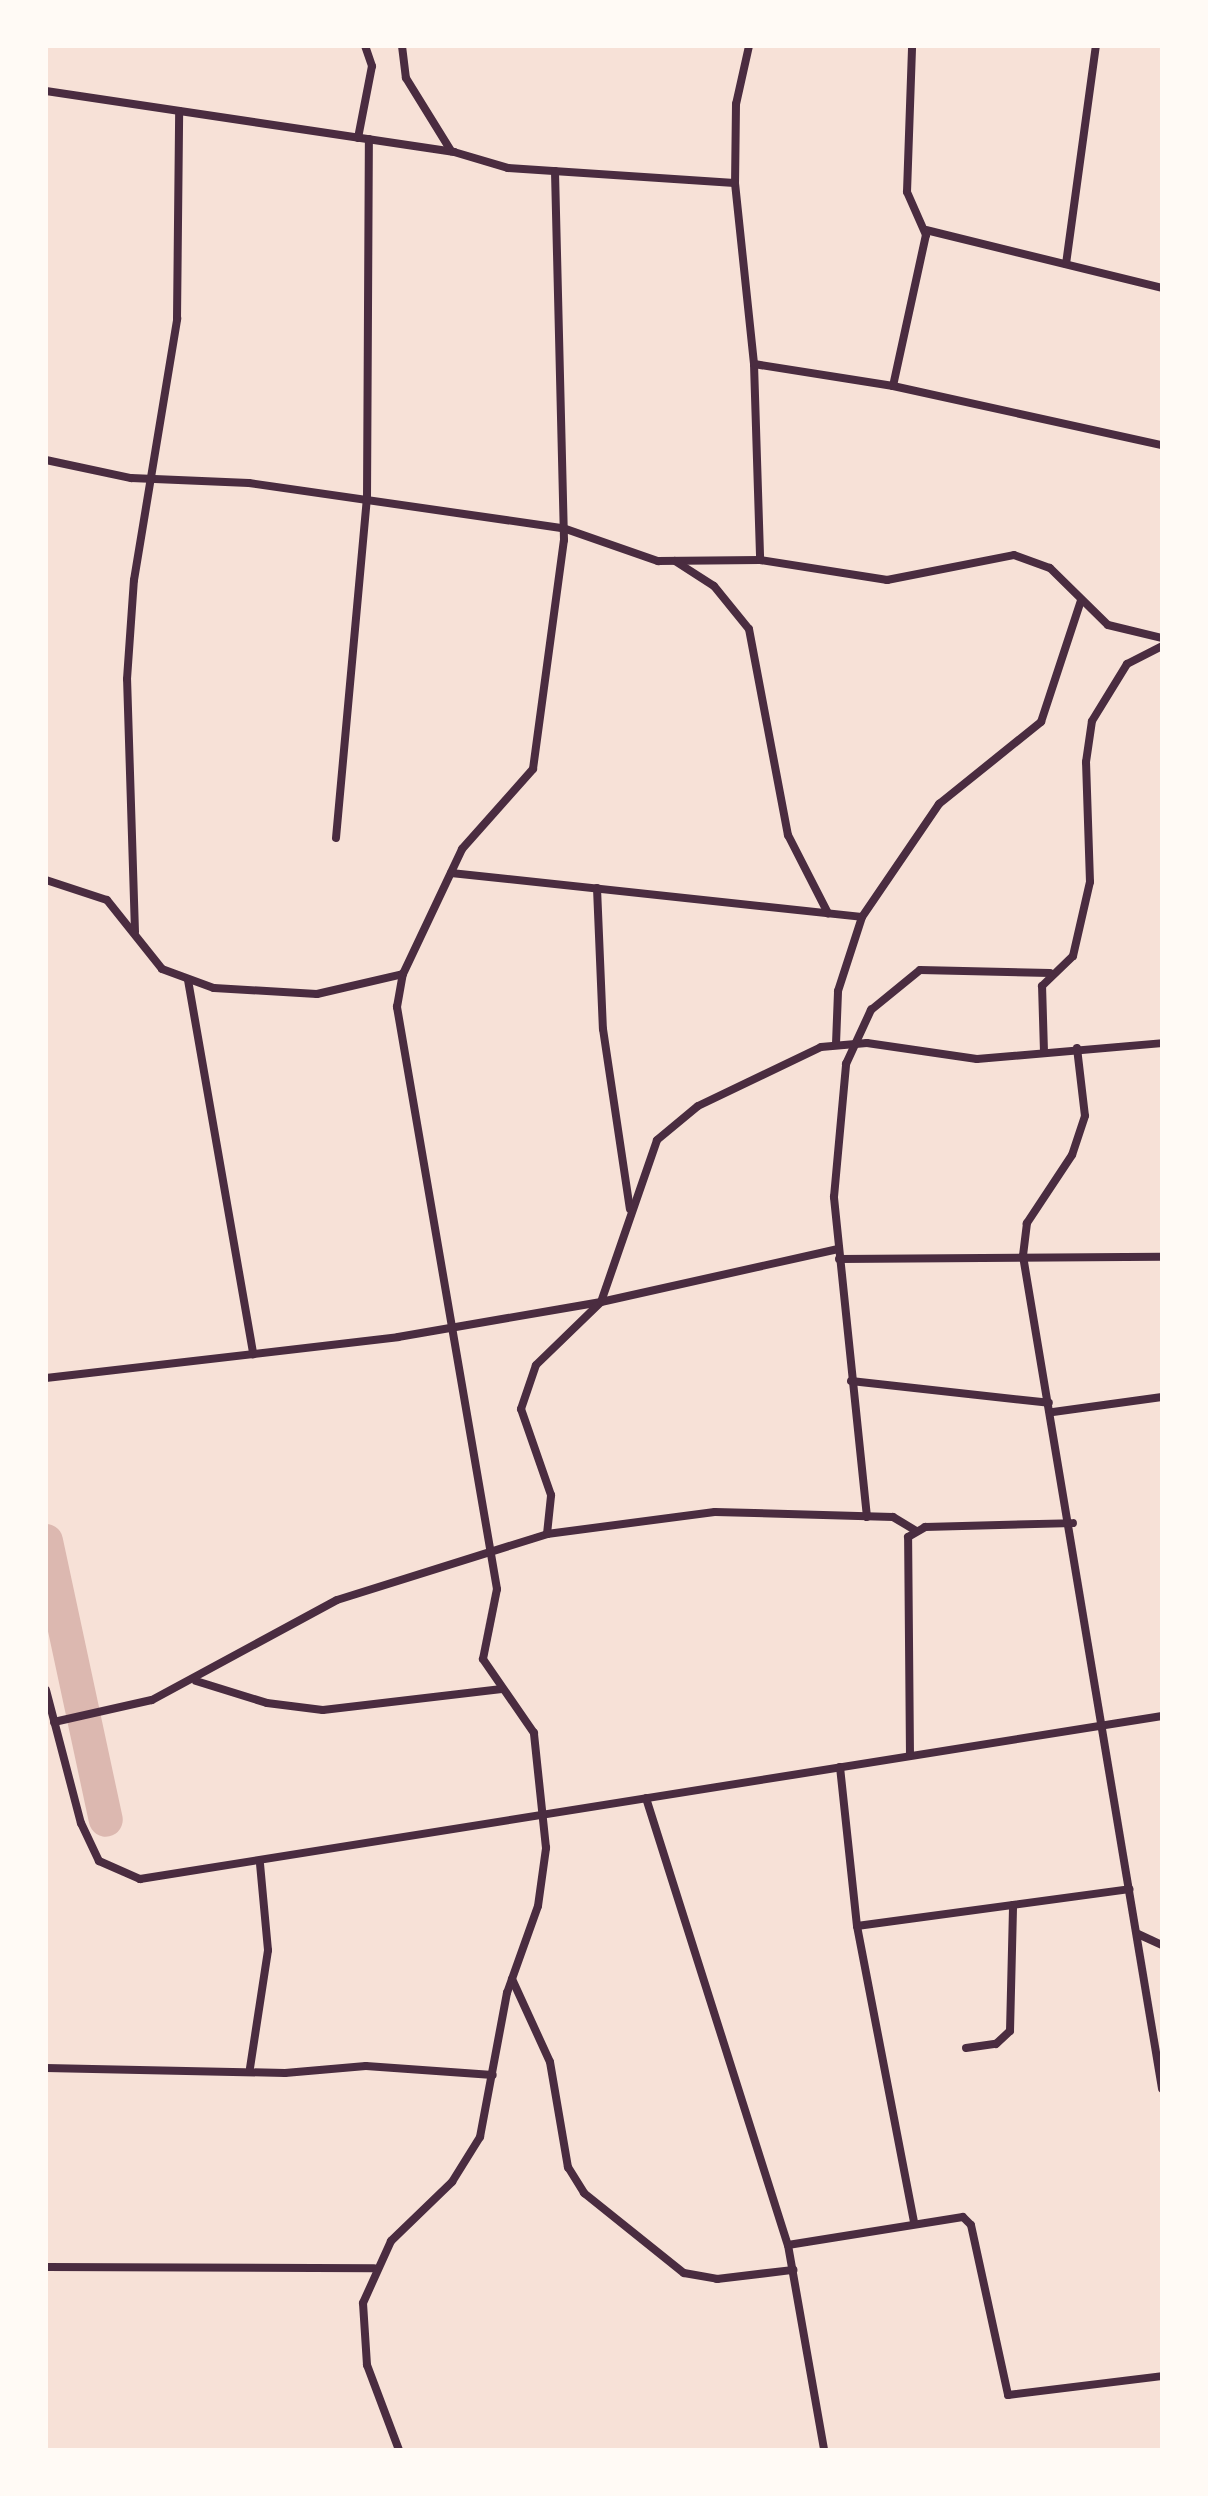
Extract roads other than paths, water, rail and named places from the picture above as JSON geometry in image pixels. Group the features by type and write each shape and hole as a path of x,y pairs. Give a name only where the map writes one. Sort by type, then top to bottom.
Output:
{"street":[{"path":"358,138 372,66 365,46"},
{"path":"402,46 406,78 451,151"},
{"path":"749,46 736,104 735,183 754,364 760,560"},
{"path":"893,386 926,230 907,192 912,46"},
{"path":"1066,264 1096,46"},
{"path":"46,91 451,151 508,168 735,183"},
{"path":"135,932 127,679 134,580 154,480 177,319 179,111"},
{"path":"336,838 367,500 369,139"},
{"path":"399,2450 362,2342 360,2319 374,2268 401,2229 463,2168 486,2120 512,1979 538,1906 547,1814 534,1733 502,1689 482,1649 497,1589 488,1555 453,1329 399,1018 403,974 451,873 472,835 533,769 563,528 555,171"},
{"path":"926,230 1162,288"},
{"path":"754,364 893,386 1162,445"},
{"path":"46,460 154,480 226,480 563,528 626,554 674,561 760,560 887,580 1014,555 1050,568 1081,600 1116,629 1162,638"},
{"path":"674,561 714,586 749,629 788,835 828,913"},
{"path":"836,1044 838,991 862,917 939,804 1041,722 1081,600"},
{"path":"1044,1052 1041,995 1050,973 1073,956 1085,911 1092,721 1127,664 1162,646"},
{"path":"451,873 862,917"},
{"path":"46,880 107,900 135,932 155,963 188,980 291,996 403,974"},
{"path":"597,888 603,1029 630,1212"},
{"path":"867,1517 838,1249 840,1100 853,1043 884,994 920,970 1050,973"},
{"path":"188,980 253,1354"},
{"path":"547,1534 551,1495 523,1418 522,1390 536,1365 601,1302 644,1162 676,1121 836,1044 853,1043 949,1058 1162,1043"},
{"path":"1077,1048 1085,1116 1072,1155 1027,1223 1023,1256 1035,1363 1051,1407 1073,1523 1162,2088"},
{"path":"46,1378 453,1329 601,1302 838,1249"},
{"path":"839,1259 1162,1257"},
{"path":"851,1381 1051,1407 1162,1397"},
{"path":"54,1722 128,1708 196,1681 337,1600 547,1534 669,1514 897,1518 915,1530 1073,1523"},
{"path":"910,1755 908,1537 915,1530"},
{"path":"196,1681 323,1710 502,1689"},
{"path":"46,1690 99,1861 140,1879 260,1864 547,1814 1162,1716"},
{"path":"840,1767 857,1926 914,2223"},
{"path":"646,1798 788,2245 824,2450"},
{"path":"250,2068 268,1950 260,1864"},
{"path":"857,1926 1129,1889"},
{"path":"966,2048 996,2044 1012,2025 1013,1905"},
{"path":"1138,1934 1162,1945"},
{"path":"512,1979 550,2062 568,2167 584,2193 684,2273 717,2279 793,2270"},
{"path":"46,2068 250,2068 493,2075"},
{"path":"788,2245 952,2214 971,2225 1008,2395 1162,2376"},
{"path":"46,2267 374,2268"}],"waterway":[{"path":"46,1541 106,1820"}]}
